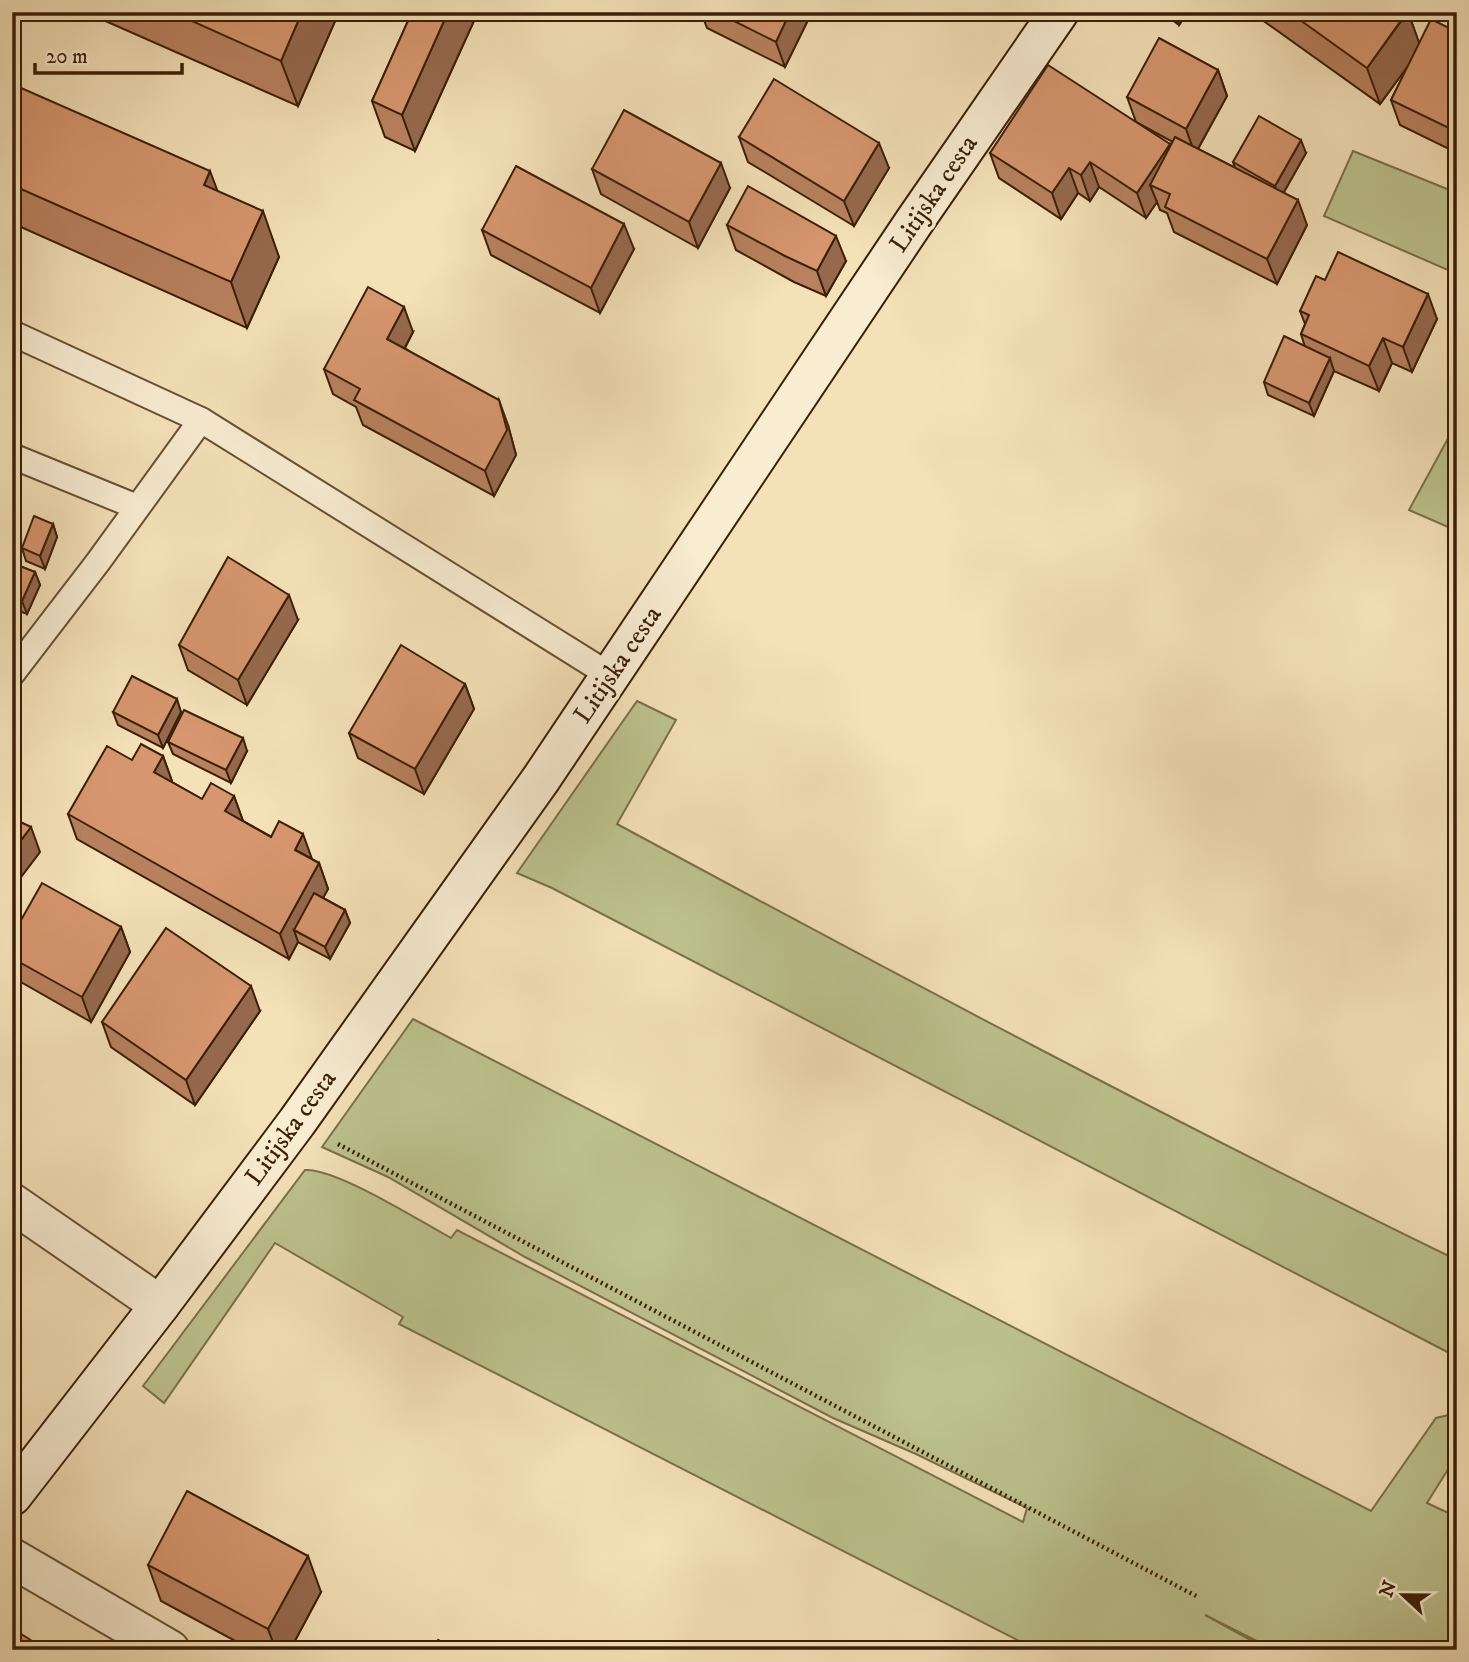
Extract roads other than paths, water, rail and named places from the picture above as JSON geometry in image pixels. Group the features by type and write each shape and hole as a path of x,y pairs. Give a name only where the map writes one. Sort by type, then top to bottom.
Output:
{"main road":[{"name":"Litijska cesta","path":"12,1496 297,1122 541,779 914,222 1059,12"},
{"path":"12,1203 160,1305"},
{"path":"12,1558 170,1650"}],"lane":[{"path":"12,333 201,420 611,676"},
{"path":"12,674 201,420"},
{"path":"12,456 137,507"}]}
